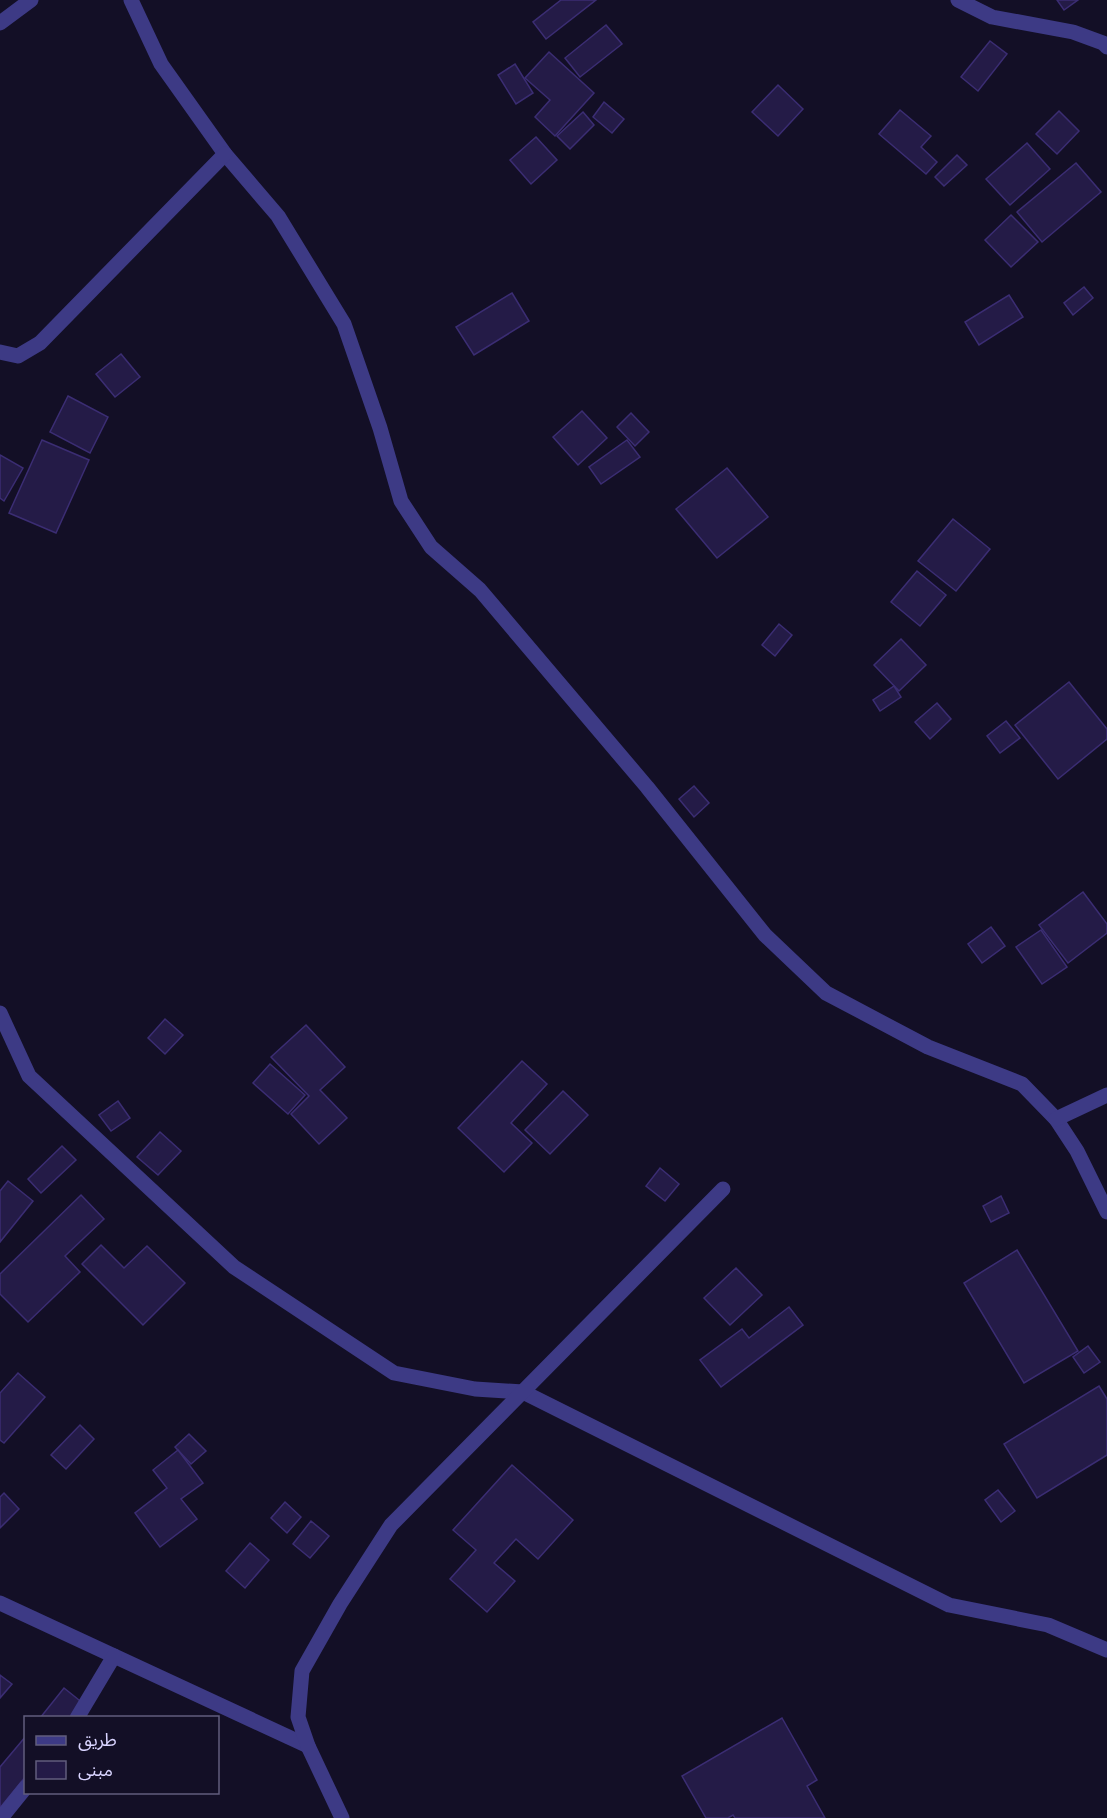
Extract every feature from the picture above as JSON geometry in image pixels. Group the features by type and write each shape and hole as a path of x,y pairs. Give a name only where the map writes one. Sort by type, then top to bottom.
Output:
{"street":[{"path":"0,23 31,0"},
{"path":"131,0 161,64 225,154 278,216 344,324 380,428 401,501 431,547 480,590 647,786 765,935 826,993 928,1047 1022,1084 1056,1119 1077,1151 1107,1212"},
{"path":"958,0 992,17 1073,32 1107,46"},
{"path":"0,352 18,356 40,343 225,154"},
{"path":"0,1013 29,1076 234,1267 394,1373 475,1389 523,1392 949,1605 1048,1625 1107,1650"},
{"path":"1056,1119 1107,1095"},
{"path":"342,1818 308,1746 298,1717 302,1671 340,1604 391,1525 723,1190"},
{"path":"0,1603 308,1746"},
{"path":"78,1716 114,1656"},
{"path":"1,1818 24,1789"}],"building":[{"path":"561,0 596,0 546,39 533,22"},
{"path":"1057,0 1078,0 1064,10"},
{"path":"606,25 622,44 580,77 565,58"},
{"path":"990,41 1007,54 978,91 961,77"},
{"path":"549,52 594,93 555,136 535,117 550,100 525,78"},
{"path":"515,64 533,93 516,104 498,75"},
{"path":"778,85 803,109 778,136 752,112"},
{"path":"604,102 624,119 612,133 593,117"},
{"path":"900,110 931,136 921,147 937,162 926,174 879,134"},
{"path":"1059,111 1079,131 1057,154 1036,134"},
{"path":"583,112 594,125 570,149 557,136"},
{"path":"536,137 557,160 531,184 510,160"},
{"path":"1027,143 1050,169 1010,205 986,179"},
{"path":"957,155 967,165 944,186 935,177"},
{"path":"1076,163 1101,192 1042,242 1017,212"},
{"path":"1011,215 1038,242 1011,267 985,240"},
{"path":"1084,287 1093,298 1073,315 1064,303"},
{"path":"512,293 529,321 474,355 456,327"},
{"path":"1009,295 1023,317 979,345 965,322"},
{"path":"121,354 140,377 115,397 96,374"},
{"path":"68,396 108,417 90,453 50,432"},
{"path":"582,411 607,438 578,465 553,437"},
{"path":"631,413 649,432 635,446 617,427"},
{"path":"42,440 89,460 56,533 9,513"},
{"path":"627,440 640,457 601,484 589,467"},
{"path":"0,455 23,468 4,501 0,498"},
{"path":"727,468 768,517 717,558 676,509"},
{"path":"953,519 990,549 956,591 918,561"},
{"path":"917,571 946,595 920,626 891,602"},
{"path":"779,624 792,635 775,656 762,645"},
{"path":"901,639 926,665 899,691 874,665"},
{"path":"1069,682 1107,729 1107,739 1058,779 1015,725"},
{"path":"894,686 901,697 880,711 873,700"},
{"path":"937,703 951,719 930,739 915,722"},
{"path":"1006,721 1020,738 1000,753 987,736"},
{"path":"694,786 709,803 694,817 679,799"},
{"path":"1083,892 1107,924 1107,933 1068,963 1039,925"},
{"path":"991,927 1005,946 982,963 968,944"},
{"path":"1041,930 1067,967 1042,984 1016,947"},
{"path":"165,1019 183,1035 165,1054 148,1038"},
{"path":"306,1025 345,1067 320,1090 347,1118 319,1144 291,1114 309,1096 271,1057"},
{"path":"522,1061 547,1084 511,1123 532,1143 504,1172 458,1128"},
{"path":"270,1064 305,1095 288,1114 253,1083"},
{"path":"563,1091 588,1115 550,1154 525,1130"},
{"path":"118,1101 130,1118 111,1131 99,1115"},
{"path":"160,1132 181,1151 158,1175 137,1157"},
{"path":"62,1146 76,1160 41,1193 28,1179"},
{"path":"660,1168 679,1184 665,1201 646,1186"},
{"path":"8,1181 33,1201 0,1242 0,1191"},
{"path":"81,1195 104,1219 65,1256 80,1272 28,1322 0,1294 0,1274"},
{"path":"1001,1196 1009,1213 991,1222 983,1206"},
{"path":"101,1245 124,1268 147,1246 185,1283 143,1325 82,1264"},
{"path":"1017,1250 1078,1351 1024,1383 964,1283"},
{"path":"736,1268 762,1295 730,1325 704,1298"},
{"path":"789,1307 803,1325 721,1387 700,1360 742,1329 749,1338"},
{"path":"1088,1346 1100,1362 1084,1373 1073,1357"},
{"path":"18,1373 45,1397 4,1443 0,1440 0,1393"},
{"path":"1099,1386 1107,1399 1107,1455 1037,1498 1004,1444"},
{"path":"80,1425 94,1439 66,1469 51,1455"},
{"path":"189,1434 206,1451 191,1464 175,1447"},
{"path":"178,1450 203,1483 181,1499 197,1519 160,1547 135,1513 167,1488 153,1470"},
{"path":"512,1465 573,1520 538,1559 516,1539 494,1563 515,1581 487,1612 450,1579 476,1550 453,1530"},
{"path":"998,1490 1015,1511 1001,1522 985,1500"},
{"path":"4,1493 19,1509 0,1528 0,1497"},
{"path":"285,1502 301,1517 287,1533 271,1518"},
{"path":"311,1521 329,1536 310,1558 293,1544"},
{"path":"250,1543 269,1560 245,1588 226,1571"},
{"path":"0,1675 12,1684 0,1698"},
{"path":"64,1688 84,1704 75,1716 42,1716"},
{"path":"782,1718 817,1780 807,1786 825,1818 735,1818 733,1815 728,1818 706,1818 682,1776"},
{"path":"24,1738 24,1778 0,1808 0,1767"}]}
